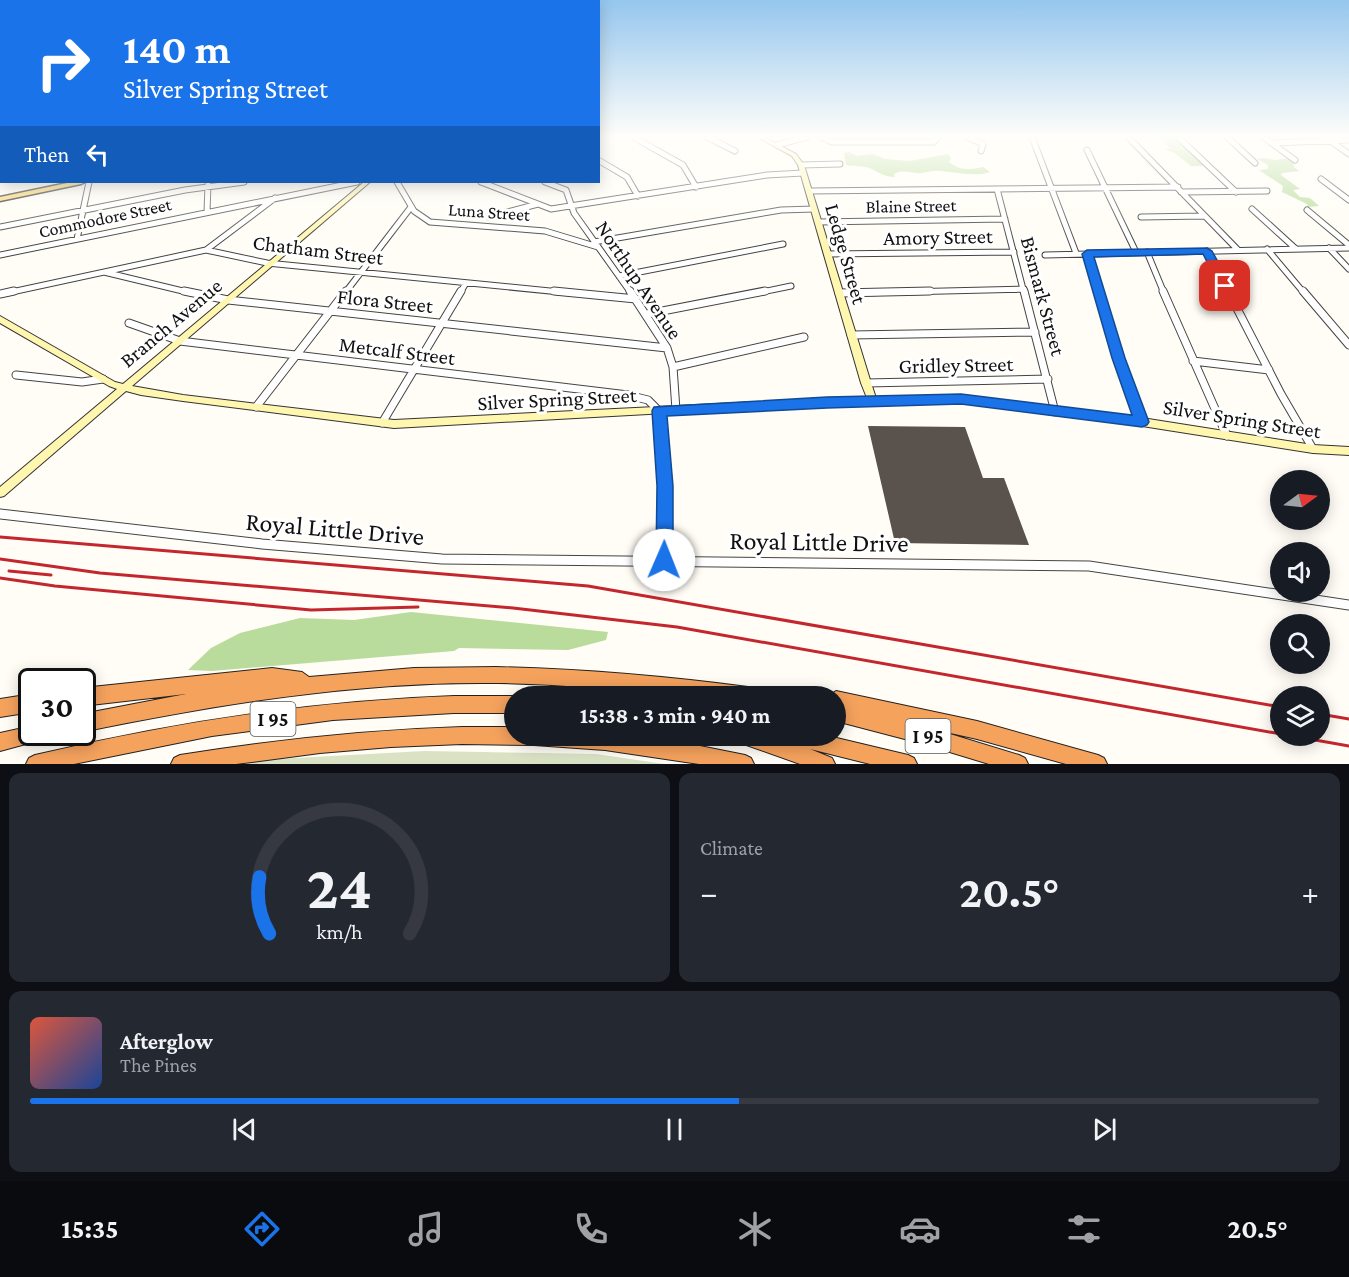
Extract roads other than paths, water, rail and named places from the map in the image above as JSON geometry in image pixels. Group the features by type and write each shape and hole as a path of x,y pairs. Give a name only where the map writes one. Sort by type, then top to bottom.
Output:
{"highway":[{"name":"I 95","path":"96,720 221,696 318,683 425,675 560,675 683,686"},
{"path":"96,695 272,676 318,683"},
{"path":"846,702 977,730 1098,764"},
{"path":"0,708 18,705"},
{"name":"I 95","path":"35,764 125,744 270,720 382,708 504,705"},
{"name":"I 95","path":"846,716 920,734 1019,764"},
{"path":"180,764 295,746 388,738 465,736 567,738 695,754 745,764"},
{"path":"0,742 18,738"},
{"path":"773,746 826,764"},
{"name":"I 95","path":"833,746 908,764"}],"main road":[{"name":"Ledge Street","path":"803,173 873,401"},
{"path":"0,199 76,183"},
{"name":"Branch Avenue","path":"0,493 366,183"},
{"name":"Silver Spring Street","path":"1,322 103,379 124,388 382,423 436,423 676,410 961,399 1142,422 1313,449 1349,451"}],"street":[{"path":"619,173 627,177 638,196"},
{"path":"688,173 696,187"},
{"path":"484,183 551,209 767,175 803,173"},
{"path":"1047,173 1076,253"},
{"path":"1099,173 1136,252"},
{"path":"1163,173 1238,250"},
{"path":"1216,173 1236,192"},
{"path":"1321,179 1349,200"},
{"path":"77,239 89,183"},
{"path":"0,227 208,184 226,183"},
{"name":"Commodore Street","path":"0,255 352,183"},
{"name":"Luna Street","path":"398,183 411,207 421,218 438,224 545,231 596,245"},
{"name":"Northup Avenue","path":"558,183 566,190 572,206 596,245 647,314 667,348 673,367 676,410"},
{"path":"207,212 208,184"},
{"path":"809,191 1106,188 1268,191"},
{"name":"Bismark Street","path":"998,189 1055,412"},
{"path":"206,250 275,198"},
{"path":"489,217 538,204"},
{"path":"256,407 411,207"},
{"path":"596,245 781,210 814,209"},
{"path":"1252,209 1295,248"},
{"path":"1307,210 1349,247"},
{"path":"1141,217 1204,216"},
{"name":"Blaine Street","path":"818,222 1005,219"},
{"path":"619,276 783,244"},
{"path":"1045,255 1349,247"},
{"path":"1329,248 1349,269"},
{"path":"1267,249 1349,345"},
{"name":"Chatham Street","path":"0,294 206,250 272,263 466,284 636,299"},
{"path":"1207,251 1313,449"},
{"name":"Amory Street","path":"827,255 1014,252"},
{"path":"1147,252 1192,361 1227,436"},
{"path":"1087,254 1119,358 1142,422"},
{"name":"Flora Street","path":"101,271 228,300 667,348"},
{"path":"382,423 466,284"},
{"path":"647,314 791,286"},
{"path":"839,293 1024,289"},
{"name":"Metcalf Street","path":"129,323 180,341 628,395 648,400 659,411"},
{"path":"851,335 1035,332"},
{"path":"673,367 804,337"},
{"path":"1192,361 1269,370"},
{"path":"16,375 82,382 103,379"},
{"name":"Gridley Street","path":"866,383 1048,379"},
{"path":"659,411 665,486 664,560"},
{"name":"Royal Little Drive","path":"0,514 326,550 465,559 1089,566 1349,605"}],"railway":[{"path":"0,537 588,586 1270,705"},
{"path":"0,559 100,573 513,608 677,627 1270,732"},
{"path":"9,571 51,575"},
{"path":"0,578 55,586 311,610 418,607"},
{"path":"1330,716 1349,719"},
{"path":"1330,743 1349,746"}]}
